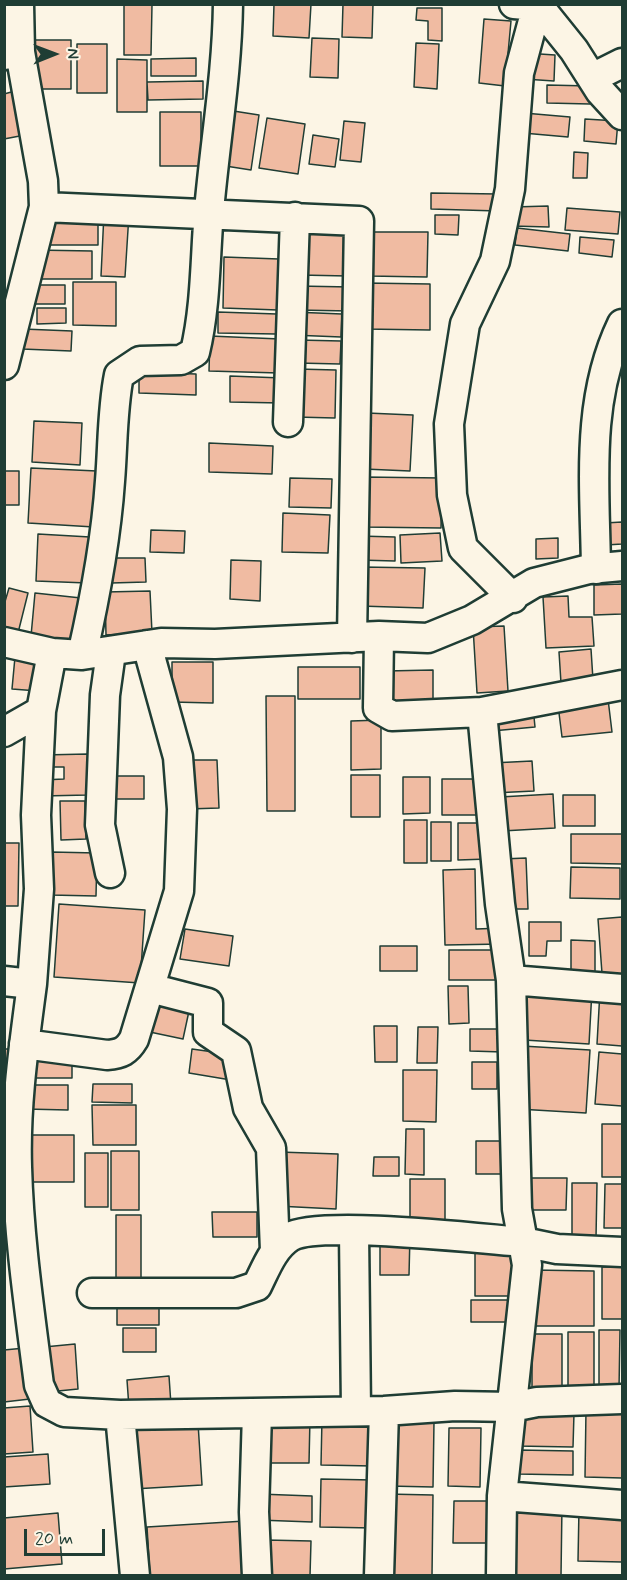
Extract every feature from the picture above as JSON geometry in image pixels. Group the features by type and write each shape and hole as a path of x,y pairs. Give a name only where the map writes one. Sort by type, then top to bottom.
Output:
{"street":[{"path":"4,365 44,207 42,180 12,53 19,4"},
{"path":"82,655 97,587 110,482 114,401 118,375 140,361 181,360 195,352 204,296 209,213 227,54 228,4"},
{"path":"530,5 574,50 600,91 622,115"},
{"path":"513,598 463,548 452,495 449,424 465,324 495,261 510,189 519,73 530,5"},
{"path":"592,78 622,63"},
{"path":"44,207 359,221 366,637 378,708 392,716 482,712 622,685"},
{"path":"288,422 295,217"},
{"path":"4,642 52,653 82,655 147,645 366,637 428,638 471,620 513,598 534,583 610,567 594,423 602,380 622,324"},
{"path":"24,1044 119,1054 128,1048 134,1039 150,988 178,891 183,809 178,757 147,645"},
{"path":"110,873 100,825 105,695 111,652"},
{"path":"52,653 41,711 36,815 39,889 18,983 24,1044 18,1092 17,1167 22,1238 39,1385 47,1403 64,1412 120,1415 384,1411 454,1406 512,1407 537,1402 622,1399"},
{"path":"4,732 41,711"},
{"path":"482,712 500,904 511,980 516,1188 526,1265 502,1496 501,1575"},
{"path":"511,980 622,989"},
{"path":"150,988 208,1003 208,1032 236,1051 248,1108 270,1148 275,1251"},
{"path":"92,1293 236,1293 257,1286 275,1251 291,1236 317,1232 390,1231 523,1242 557,1249 622,1252"},
{"path":"354,1232 356,1411"},
{"path":"379,1575 384,1411"},
{"path":"257,1413 254,1512 257,1575"},
{"path":"120,1415 135,1575"},
{"path":"502,1496 622,1505"}],"building":[{"path":"274,4 311,4 309,38 273,36"},
{"path":"343,4 373,4 372,38 342,37"},
{"path":"124,5 152,5 151,55 124,55"},
{"path":"417,8 442,8 442,41 428,40 428,21 416,20"},
{"path":"484,19 511,21 505,86 479,83"},
{"path":"312,38 339,39 338,78 310,77"},
{"path":"33,40 71,40 71,89 33,89"},
{"path":"416,43 439,44 437,89 414,87"},
{"path":"77,44 107,44 107,93 77,93"},
{"path":"525,53 555,55 554,81 524,79"},
{"path":"196,58 196,76 151,76 151,59"},
{"path":"117,59 147,60 147,112 117,112"},
{"path":"203,81 203,99 148,100 147,82"},
{"path":"547,85 590,86 590,104 547,103"},
{"path":"15,91 25,135 4,139 4,94"},
{"path":"227,110 259,115 251,170 219,165"},
{"path":"160,112 201,112 201,166 160,166"},
{"path":"524,113 570,117 568,137 523,133"},
{"path":"267,118 305,124 298,174 259,168"},
{"path":"585,119 618,121 616,144 584,141"},
{"path":"344,121 365,123 361,162 340,160"},
{"path":"313,135 339,139 335,167 309,164"},
{"path":"574,152 588,153 587,178 573,178"},
{"path":"431,193 498,194 498,211 431,209"},
{"path":"548,206 549,227 512,226 513,207"},
{"path":"567,208 620,212 618,234 565,230"},
{"path":"104,213 129,214 125,277 101,276"},
{"path":"435,215 459,215 458,235 435,234"},
{"path":"49,217 98,217 98,245 49,245"},
{"path":"517,228 570,234 568,251 515,245"},
{"path":"300,231 350,233 348,276 299,275"},
{"path":"369,232 428,232 427,277 369,276"},
{"path":"580,237 614,240 612,257 579,253"},
{"path":"34,250 92,251 92,279 34,279"},
{"path":"224,257 279,259 278,310 223,308"},
{"path":"73,282 116,282 116,326 73,325"},
{"path":"365,283 430,284 430,330 364,329"},
{"path":"33,285 65,285 65,304 33,304"},
{"path":"297,286 351,287 350,311 297,310"},
{"path":"37,308 66,308 66,323 37,324"},
{"path":"218,312 277,314 276,334 218,333"},
{"path":"293,312 342,314 341,337 292,335"},
{"path":"23,329 72,331 71,351 22,349"},
{"path":"210,336 280,339 279,373 209,371"},
{"path":"298,340 341,341 340,364 297,363"},
{"path":"297,369 336,370 335,418 295,417"},
{"path":"139,372 196,374 196,395 139,393"},
{"path":"230,376 282,378 281,403 230,402"},
{"path":"367,413 413,415 410,471 364,469"},
{"path":"34,421 82,423 80,465 32,462"},
{"path":"209,443 273,446 272,474 209,472"},
{"path":"31,468 97,471 94,527 28,523"},
{"path":"4,471 19,471 19,505 4,505"},
{"path":"363,477 442,478 441,528 363,527"},
{"path":"290,478 332,479 331,508 289,507"},
{"path":"283,513 330,515 328,553 282,552"},
{"path":"622,522 622,544 606,545 605,523"},
{"path":"151,530 185,531 184,553 150,552"},
{"path":"440,533 442,561 401,563 400,535"},
{"path":"38,534 90,537 87,583 36,581"},
{"path":"359,536 395,537 395,561 358,560"},
{"path":"558,538 558,558 536,559 536,539"},
{"path":"111,558 145,558 146,582 111,583"},
{"path":"231,560 261,561 260,601 230,599"},
{"path":"361,567 425,568 423,608 360,606"},
{"path":"622,584 622,614 594,615 594,585"},
{"path":"9,588 28,593 18,633 4,630 4,605"},
{"path":"150,591 152,633 106,635 105,592"},
{"path":"35,593 81,598 76,641 31,636"},
{"path":"568,596 569,617 592,617 594,646 546,648 543,597"},
{"path":"504,626 508,691 477,693 473,627"},
{"path":"591,649 593,680 561,683 559,652"},
{"path":"15,657 41,659 38,691 12,689"},
{"path":"172,662 213,662 213,703 172,702"},
{"path":"298,667 360,667 360,699 298,699"},
{"path":"433,670 433,704 386,705 386,671"},
{"path":"266,696 295,696 295,811 267,811"},
{"path":"608,699 612,732 562,737 558,705"},
{"path":"533,707 535,727 492,731 490,711"},
{"path":"381,720 381,769 351,770 351,721"},
{"path":"88,754 88,795 42,796 42,780 64,779 64,767 42,767 42,755"},
{"path":"187,760 217,760 219,808 188,809"},
{"path":"532,761 534,791 493,793 492,763"},
{"path":"351,775 380,775 380,817 351,817"},
{"path":"112,776 144,776 144,799 112,799"},
{"path":"403,777 430,777 430,813 403,814"},
{"path":"442,779 484,779 484,815 442,815"},
{"path":"553,794 555,828 502,831 500,797"},
{"path":"563,795 595,795 595,826 563,826"},
{"path":"60,801 85,801 86,839 61,840"},
{"path":"404,820 427,820 427,863 404,863"},
{"path":"431,822 451,822 451,861 431,861"},
{"path":"458,823 488,823 488,859 458,860"},
{"path":"571,834 622,834 622,864 571,863"},
{"path":"4,843 19,843 18,906 4,906"},
{"path":"51,852 97,853 96,896 50,895"},
{"path":"526,858 528,909 504,909 502,859"},
{"path":"571,867 620,868 620,899 570,898"},
{"path":"475,869 476,929 503,928 503,944 445,945 443,870"},
{"path":"59,904 145,910 140,983 54,977"},
{"path":"622,917 622,985 603,987 598,919"},
{"path":"529,922 561,922 561,941 547,941 546,956 529,956"},
{"path":"185,929 233,936 229,966 180,959"},
{"path":"571,940 595,941 595,982 571,982"},
{"path":"380,946 417,946 417,971 380,971"},
{"path":"449,950 501,950 501,980 449,980"},
{"path":"528,985 592,990 589,1044 524,1040"},
{"path":"448,986 468,986 469,1023 449,1024"},
{"path":"600,991 622,993 622,1046 597,1044"},
{"path":"151,1002 189,1011 183,1039 145,1031"},
{"path":"374,1026 397,1026 397,1062 375,1062"},
{"path":"418,1027 438,1027 437,1063 417,1063"},
{"path":"470,1029 503,1029 503,1052 470,1051"},
{"path":"522,1046 590,1050 586,1113 518,1109"},
{"path":"4,1049 13,1049 10,1076 4,1076"},
{"path":"192,1049 235,1055 231,1080 189,1073"},
{"path":"599,1052 622,1054 622,1106 595,1104"},
{"path":"72,1055 72,1078 29,1078 29,1056"},
{"path":"472,1062 497,1062 497,1089 472,1089"},
{"path":"403,1070 437,1070 436,1122 403,1121"},
{"path":"93,1084 132,1084 132,1103 92,1102"},
{"path":"25,1085 68,1085 68,1110 25,1109"},
{"path":"92,1105 136,1105 136,1145 93,1145"},
{"path":"602,1124 622,1124 622,1177 602,1177"},
{"path":"406,1129 424,1129 424,1175 405,1174"},
{"path":"28,1135 74,1135 74,1182 27,1182"},
{"path":"476,1141 505,1141 505,1174 476,1174"},
{"path":"111,1151 139,1151 139,1210 111,1210"},
{"path":"279,1152 338,1154 336,1209 277,1206"},
{"path":"85,1153 108,1153 108,1207 85,1207"},
{"path":"374,1157 399,1157 399,1176 373,1176"},
{"path":"525,1178 567,1178 566,1210 525,1210"},
{"path":"410,1179 445,1179 445,1222 410,1222"},
{"path":"572,1183 597,1183 596,1238 572,1237"},
{"path":"605,1184 622,1184 622,1228 604,1228"},
{"path":"212,1212 257,1212 257,1237 213,1237"},
{"path":"116,1215 141,1215 141,1286 116,1286"},
{"path":"380,1235 410,1235 409,1275 380,1275"},
{"path":"475,1248 518,1248 518,1296 475,1296"},
{"path":"602,1267 622,1267 622,1319 602,1319"},
{"path":"533,1270 594,1271 594,1326 533,1326"},
{"path":"117,1295 159,1295 159,1325 117,1325"},
{"path":"471,1300 516,1300 516,1322 471,1322"},
{"path":"123,1328 156,1328 156,1352 123,1352"},
{"path":"599,1330 620,1330 619,1389 599,1389"},
{"path":"568,1332 594,1332 594,1391 568,1391"},
{"path":"532,1334 562,1334 562,1389 532,1389"},
{"path":"75,1344 78,1389 48,1392 44,1347"},
{"path":"25,1348 30,1399 4,1402 4,1350"},
{"path":"169,1376 171,1405 129,1408 127,1380"},
{"path":"30,1406 33,1452 4,1454 4,1408"},
{"path":"586,1410 622,1411 622,1478 585,1477"},
{"path":"516,1412 574,1413 573,1447 516,1446"},
{"path":"262,1417 310,1418 309,1463 261,1463"},
{"path":"322,1418 374,1419 373,1466 321,1465"},
{"path":"389,1421 434,1422 433,1487 388,1486"},
{"path":"198,1423 202,1485 133,1489 129,1427"},
{"path":"449,1428 481,1428 480,1487 448,1486"},
{"path":"518,1450 573,1451 573,1475 517,1474"},
{"path":"48,1454 50,1484 4,1487 4,1457"},
{"path":"321,1479 373,1480 373,1528 320,1527"},
{"path":"259,1494 312,1496 312,1522 258,1520"},
{"path":"386,1494 433,1495 432,1576 385,1576"},
{"path":"454,1501 487,1501 487,1543 453,1543"},
{"path":"515,1505 562,1505 561,1576 514,1576"},
{"path":"579,1508 622,1509 622,1562 578,1561"},
{"path":"58,1513 62,1564 4,1569 4,1518"},
{"path":"245,1521 247,1576 150,1576 147,1527"},
{"path":"266,1540 311,1541 310,1576 265,1576"}]}
